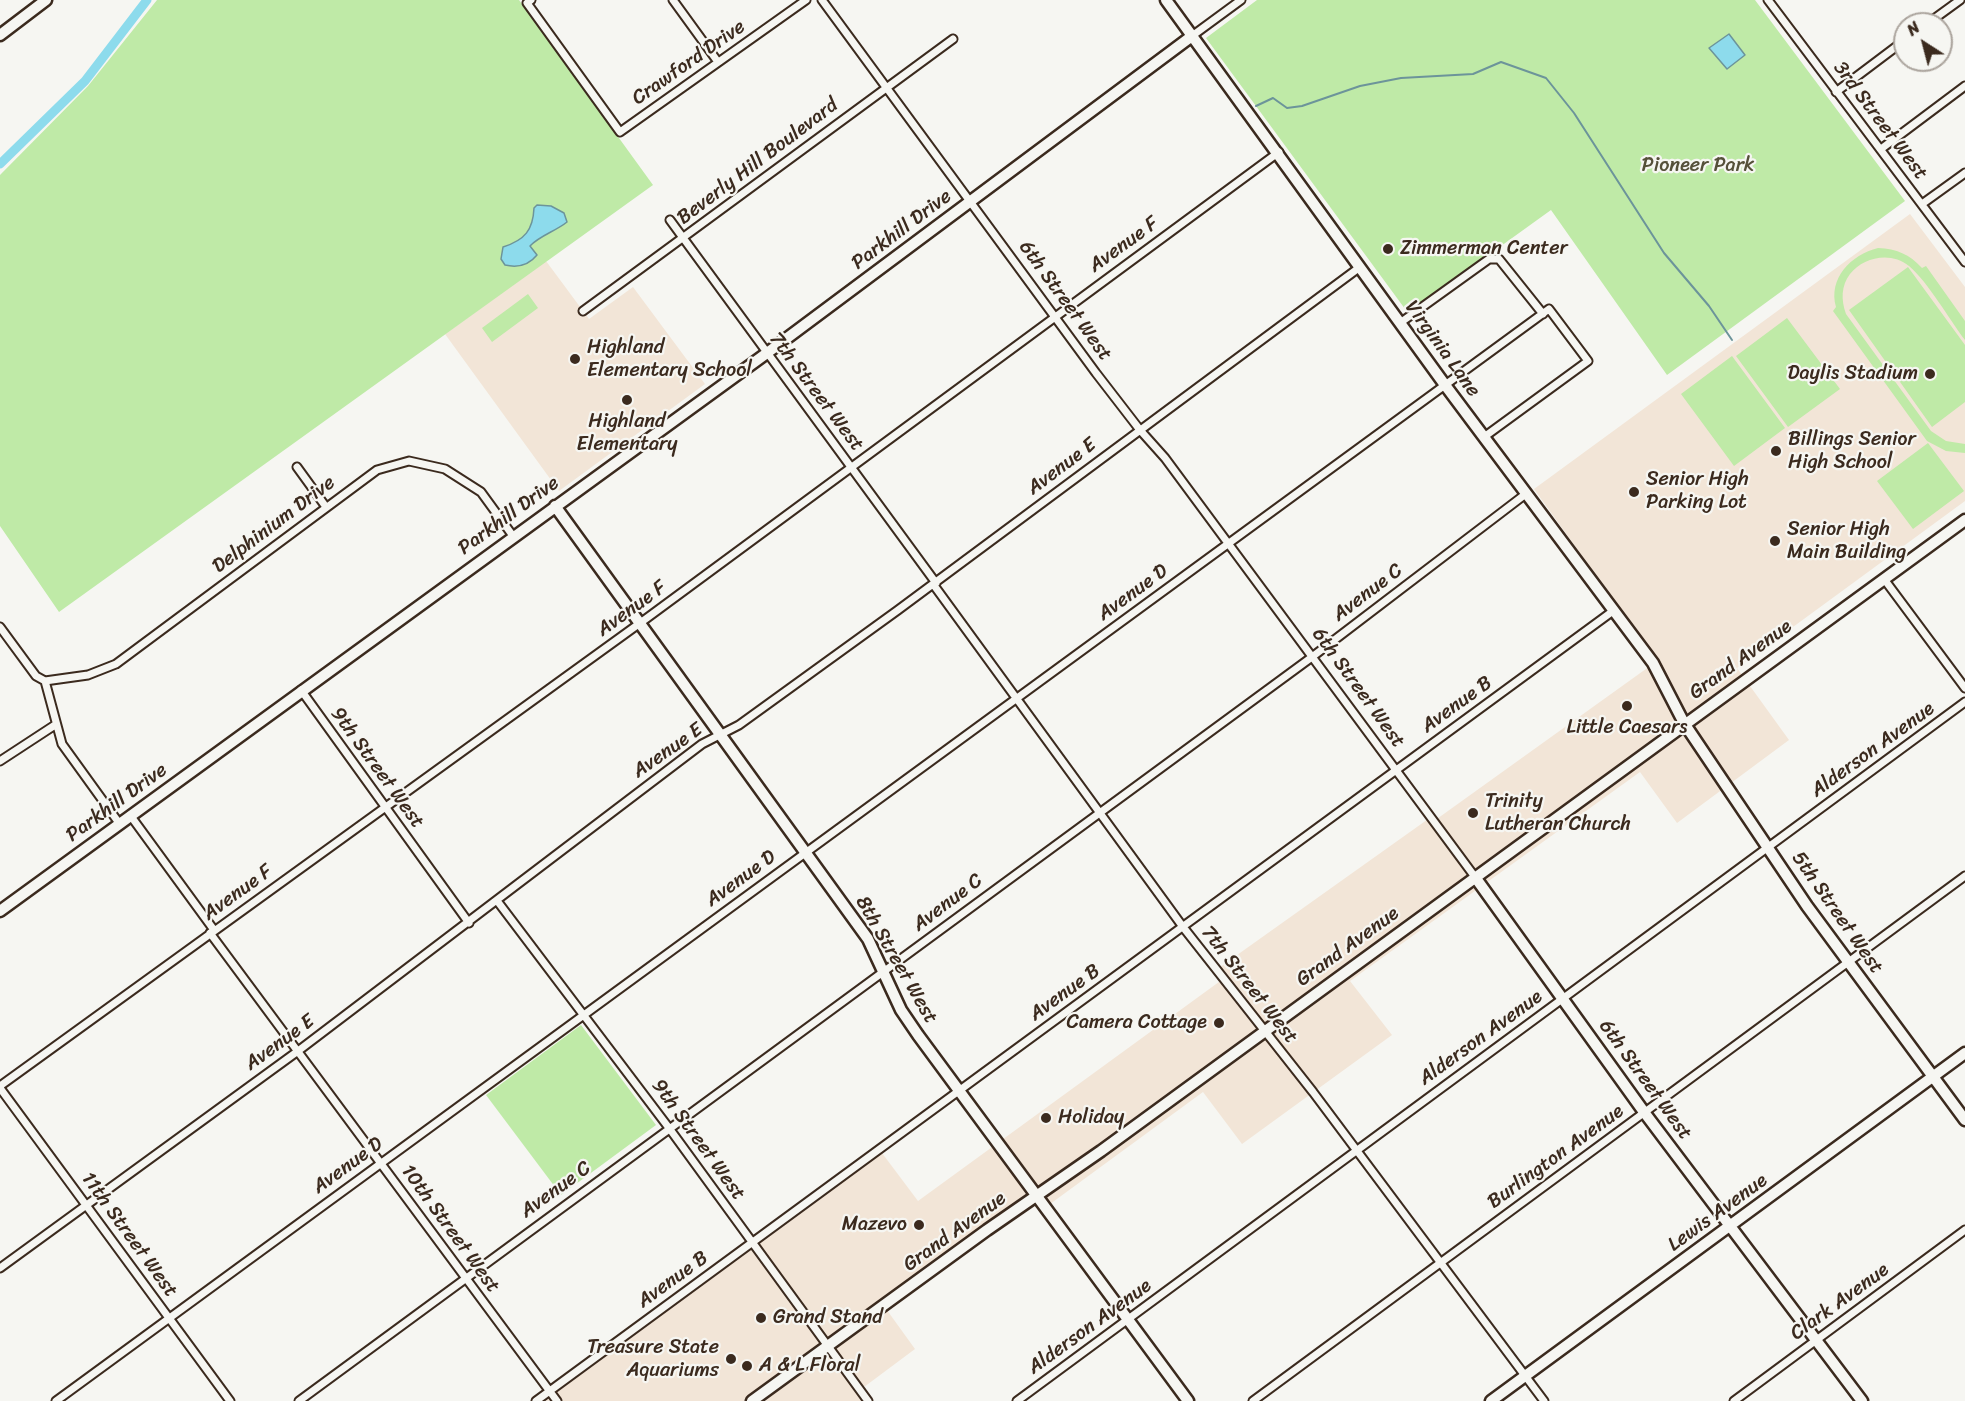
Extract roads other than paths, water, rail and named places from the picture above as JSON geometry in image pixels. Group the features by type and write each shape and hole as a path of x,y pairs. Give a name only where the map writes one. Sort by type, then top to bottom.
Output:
{"street":[{"path":"0,34 46,0"},
{"path":"673,0 718,62"},
{"name":"Crawford Drive","path":"529,2 620,132 806,0"},
{"name":"6th Street West","path":"822,0 1054,316 1140,430 1165,458 1396,770 1564,998 1644,1112 1862,1401"},
{"name":"Virginia Lane","path":"1166,0 1279,152 1445,385 1653,663 1684,723"},
{"name":"Parkhill Drive","path":"0,911 766,353 1241,0"},
{"name":"3rd Street West","path":"1768,0 1965,262"},
{"path":"1944,12 1960,0"},
{"name":"Beverly Hill Boulevard","path":"583,311 952,39"},
{"path":"1836,92 1893,49"},
{"path":"1881,148 1965,86"},
{"name":"Avenue F","path":"0,1087 212,931 640,623 1279,152"},
{"path":"1923,204 1965,173"},
{"name":"7th Street West","path":"670,220 766,353 852,466 1016,699 1183,927 1442,1262 1544,1401"},
{"path":"1400,323 1489,259 1499,259 1588,362 1484,437"},
{"name":"Avenue E","path":"0,1268 498,902 517,882 702,744 739,724 934,584 1360,267"},
{"name":"Avenue D","path":"56,1401 1546,311"},
{"name":"Delphinium Drive","path":"45,681 88,675 116,664 377,470 409,461 446,469 481,492 513,536"},
{"path":"297,466 326,507"},
{"name":"Avenue C","path":"299,1401 1312,657 1527,493"},
{"name":"8th Street West","path":"555,506 868,939 901,1010 958,1091 1188,1401"},
{"name":"Grand Avenue","path":"752,1401 1965,520"},
{"path":"1884,579 1965,688"},
{"name":"Avenue B","path":"536,1401 1613,611"},
{"path":"0,627 36,676 45,681 55,725 62,744 119,823"},
{"name":"9th Street West","path":"301,690 469,923"},
{"name":"Alderson Avenue","path":"1017,1401 1965,702"},
{"name":"5th Street West","path":"1684,723 1807,906 1965,1120"},
{"path":"0,761 55,725"},
{"name":"10th Street West","path":"130,815 298,1051 557,1401"},
{"name":"Burlington Avenue","path":"1253,1401 1965,876"},
{"name":"9th Street West","path":"498,902 669,1128 868,1401"},
{"name":"Lewis Avenue","path":"1491,1401 1965,1053"},
{"name":"11th Street West","path":"0,1087 230,1401"},
{"name":"Clark Avenue","path":"1734,1401 1965,1230"}],"water":[{"path":"1729,34 1745,55 1727,69 1709,48"},
{"path":"537,205 551,206 564,213 567,222 530,246 537,255 530,261 519,266 505,265 501,259 503,247 517,241 526,233 530,228 534,208"}],"waterway":[{"path":"0,164 85,81 147,0"},
{"path":"1256,106 1273,98 1287,108 1302,106 1360,86 1401,78 1473,74 1501,62 1546,78 1574,113 1664,253 1709,306 1732,340"}],"place":[{"name":"Zimmerman Center","path":"1388,249"},
{"name":"Highland Elementary School","path":"575,359"},
{"name":"Daylis Stadium","path":"1930,374"},
{"name":"Highland Elementary","path":"627,400"},
{"name":"Billings Senior High School","path":"1776,451"},
{"name":"Senior High Parking Lot","path":"1634,492"},
{"name":"Senior High Main Building","path":"1775,541"},
{"name":"Little Caesars","path":"1627,706"},
{"name":"Trinity Lutheran Church","path":"1473,813"},
{"name":"Camera Cottage","path":"1219,1023"},
{"name":"Holiday","path":"1046,1118"},
{"name":"Mazevo","path":"919,1225"},
{"name":"Grand Stand","path":"761,1318"},
{"name":"Treasure State Aquariums","path":"731,1359"},
{"name":"A & L Floral","path":"747,1366"}],"park label":[{"name":"Pioneer Park","path":"1698,166"}]}
